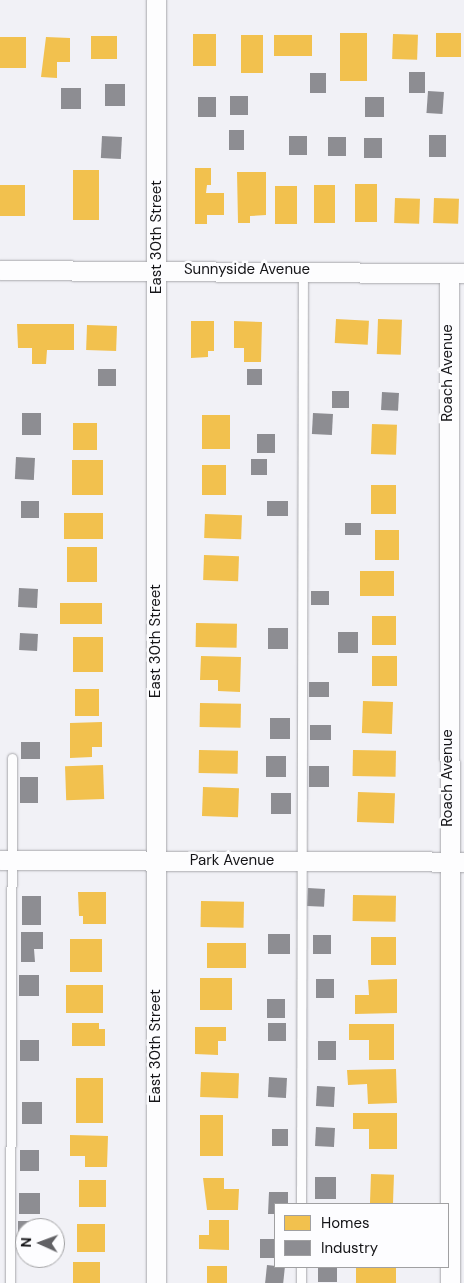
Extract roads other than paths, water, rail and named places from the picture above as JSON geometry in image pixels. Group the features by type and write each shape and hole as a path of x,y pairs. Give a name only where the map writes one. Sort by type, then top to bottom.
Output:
{"street":[{"name":"East 30th Street","path":"156,0 156,1283"},
{"name":"Sunnyside Avenue","path":"0,270 303,270 456,273"},
{"name":"Roach Avenue","path":"450,1283 456,862 456,273"},
{"name":"Park Avenue","path":"5,860 456,862"}],"lane":[{"path":"301,1203 303,270"},
{"path":"10,1283 5,860 12,758"},
{"path":"301,1268 301,1283"}]}
